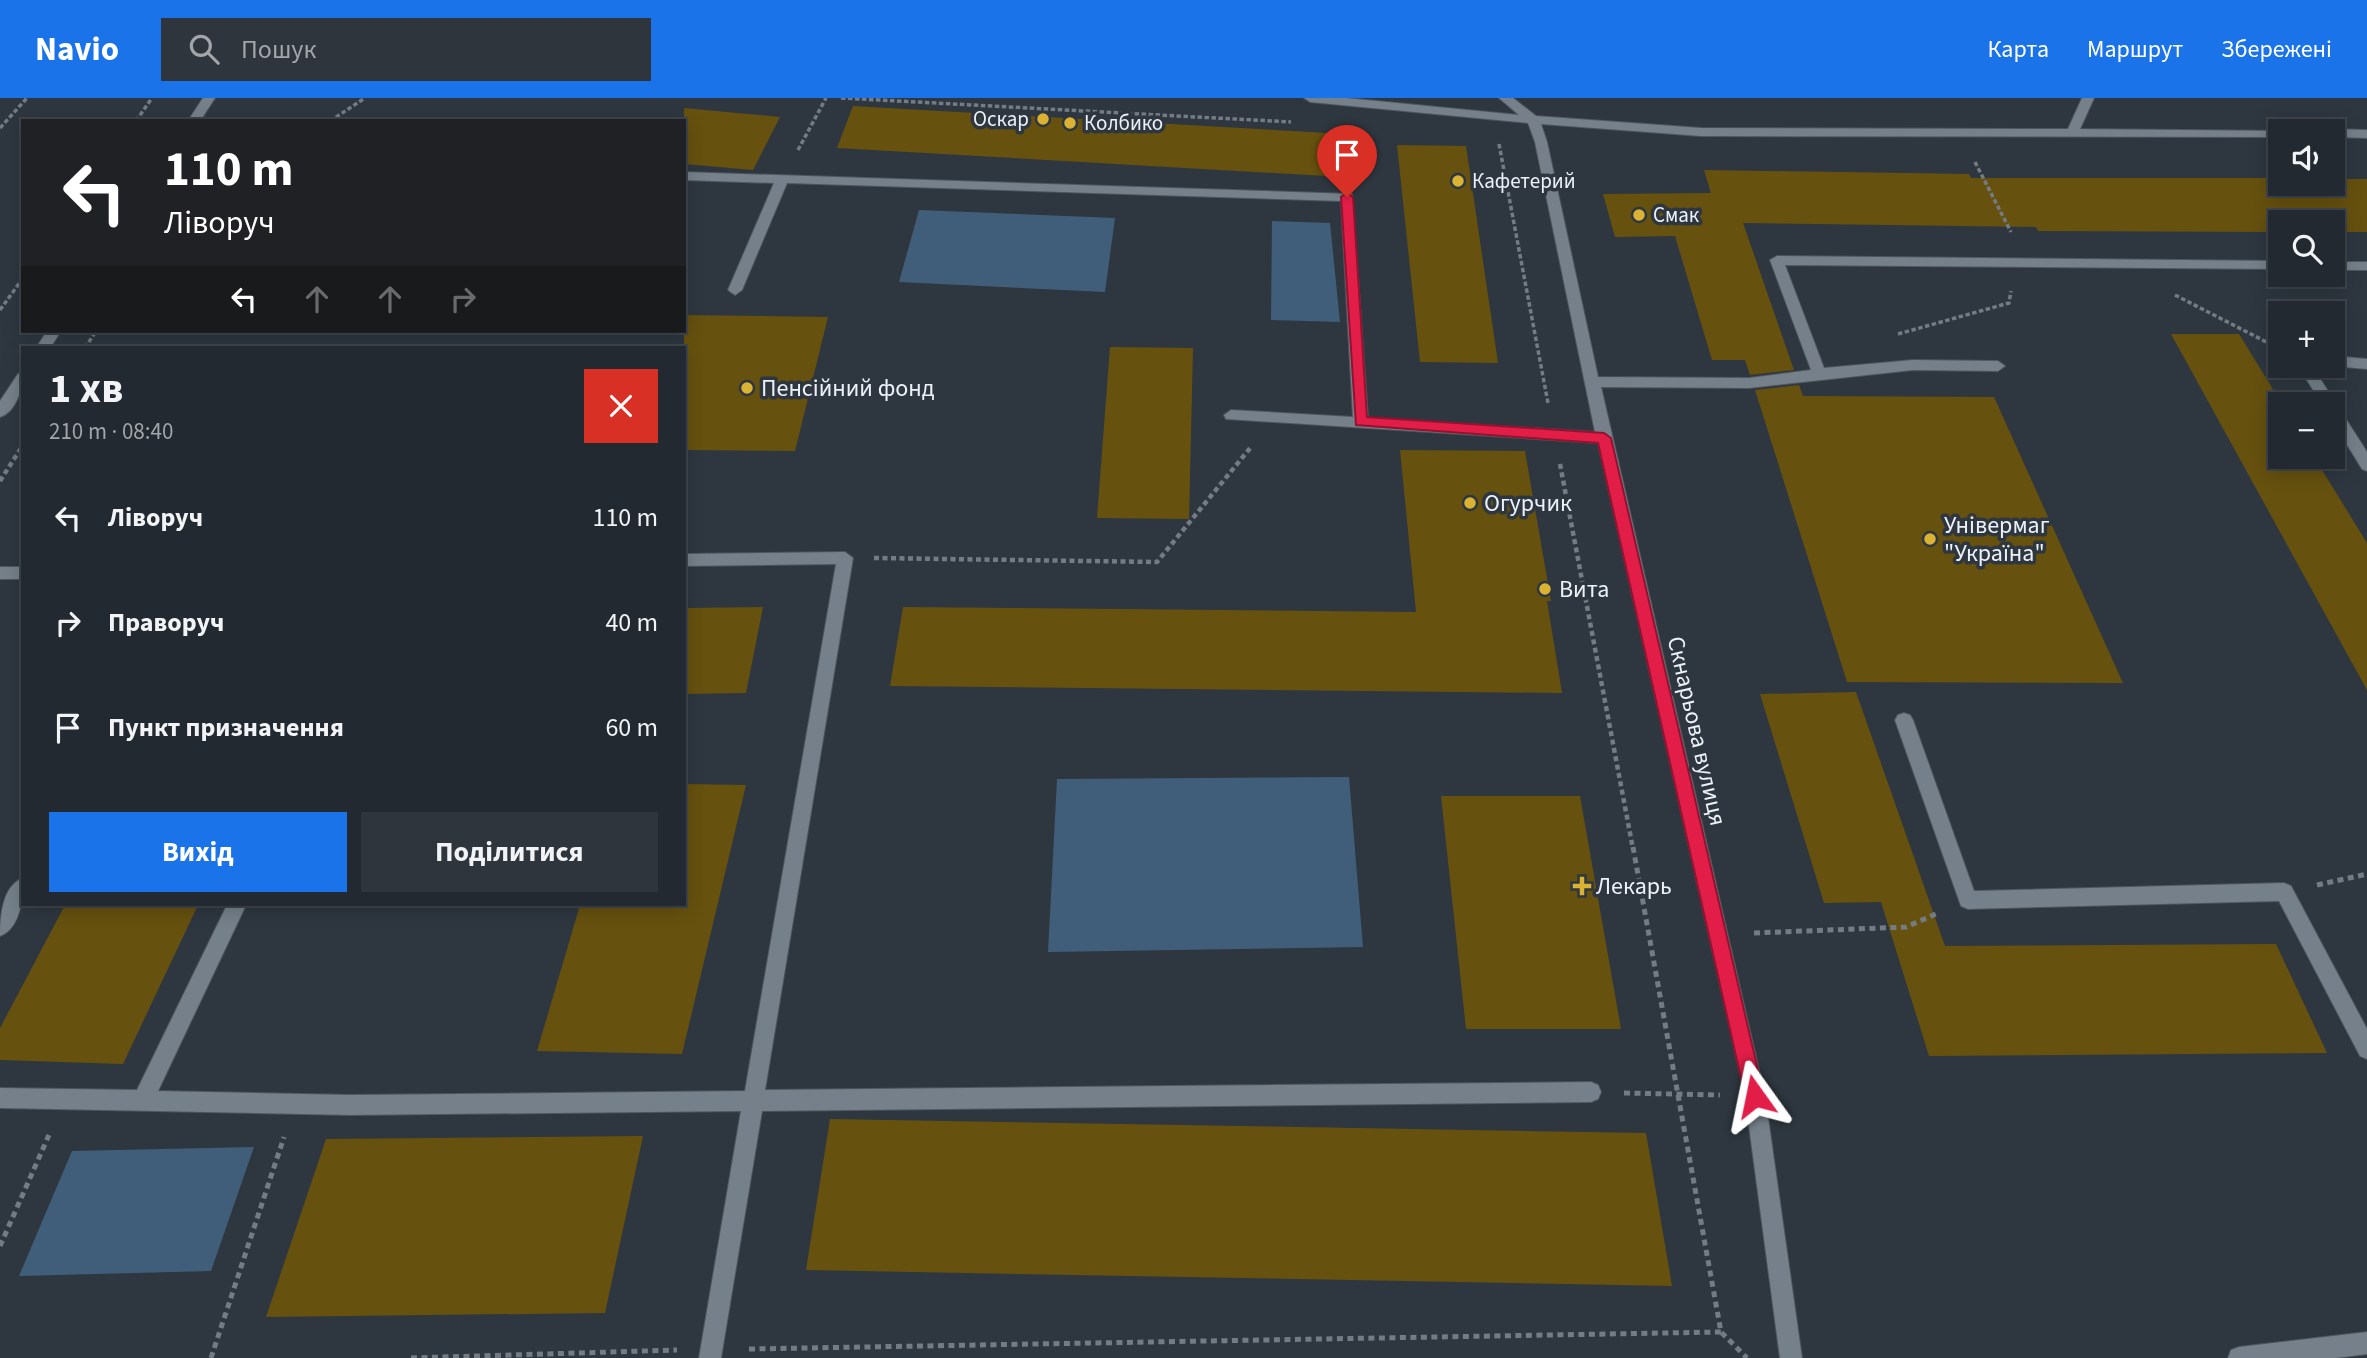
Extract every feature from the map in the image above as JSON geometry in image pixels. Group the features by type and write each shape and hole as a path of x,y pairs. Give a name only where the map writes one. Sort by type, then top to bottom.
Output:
{"street":[{"path":"195,119 209,98"},
{"path":"1310,98 1533,120 1701,132 2268,133"},
{"path":"1505,98 1533,120"},
{"path":"2072,133 2088,98"},
{"name":"Скнарьова вулиця","path":"1533,120 1541,142 1604,438 1755,1096 1791,1358"},
{"path":"2345,134 2367,134"},
{"path":"686,176 1347,197 1361,421"},
{"path":"735,290 781,181"},
{"path":"1819,373 1777,260 2268,265"},
{"path":"2345,266 2367,266"},
{"path":"2345,362 2367,364"},
{"path":"1593,382 1749,383 1819,373 1913,365 1998,366"},
{"path":"0,412 21,381"},
{"path":"1231,415 1604,438"},
{"path":"2345,429 2367,465"},
{"path":"686,561 845,558 710,1354"},
{"path":"0,573 21,573"},
{"path":"1904,720 1968,900 2284,892 2367,1049"},
{"path":"0,927 21,890"},
{"path":"143,1100 237,906"},
{"path":"0,1098 296,1103 753,1102 1591,1092"},
{"path":"2239,1358 2367,1343"}],"path":[{"path":"0,128 27,98"},
{"path":"137,119 152,98"},
{"path":"333,119 365,98"},
{"path":"781,181 826,98"},
{"path":"1886,340 1909,328 2009,303 2016,263 2016,242 1971,155"},
{"path":"0,310 21,281"},
{"path":"2174,294 2268,343"},
{"path":"845,558 1157,562 1276,416"},
{"path":"0,481 21,448"},
{"path":"2284,892 2367,874"},
{"path":"1718,934 1906,926 1968,900"},
{"path":"1591,1092 1755,1096"},
{"path":"0,1246 65,1099"},
{"path":"211,1358 296,1103"},
{"path":"1696,1184 1721,1332 1747,1358"},
{"path":"411,1358 1721,1332"}],"shaded area":[{"path":"919,210 1115,218 1105,292 899,282"},
{"path":"1272,221 1330,223 1340,322 1271,320"},
{"path":"1349,777 1363,947 1048,952 1057,779"},
{"path":"254,1147 211,1271 19,1276 72,1151"}],"building":[{"path":"853,106 1328,133 1326,176 837,148"},
{"path":"684,108 780,117 753,170 686,164"},
{"path":"1397,145 1466,146 1498,363 1420,362"},
{"path":"1704,170 1969,174 1971,178 2268,178 2268,196 2345,196 2345,179 2367,179 2367,232 2345,232 2345,210 2268,210 2268,232 2038,231 2036,227 1743,223 1794,370 1750,375 1745,360 1712,360 1675,236 1615,237 1603,194 1711,193"},
{"name":"Пенсійний фонд","path":"686,315 828,317 795,451 686,450"},
{"path":"2171,334 2239,334 2275,392 2268,392 2268,469 2321,469 2367,543 2367,690"},
{"path":"1110,347 1193,348 1189,519 1097,518"},
{"name":"Універмаг \"Україна\"","path":"1799,385 1803,396 1994,397 2123,683 1847,682 1755,390"},
{"path":"1400,450 1525,451 1551,601 1547,601 1562,693 890,686 903,607 1416,612"},
{"path":"763,607 746,693 686,694 686,608"},
{"path":"1856,692 1945,946 2276,944 2327,1053 1929,1056 1881,902 1824,903 1760,694"},
{"path":"686,784 746,785 682,1054 537,1051 580,906 686,906"},
{"path":"1441,796 1580,796 1621,1029 1466,1029"},
{"path":"64,906 198,906 123,1064 0,1060 0,1028"},
{"path":"830,1119 1646,1133 1672,1286 806,1270"},
{"path":"643,1136 605,1313 266,1317 326,1139"}],"place":[{"name":"Оскар","path":"1043,119"},
{"name":"Колбико","path":"1070,123"},
{"name":"Кафетерий","path":"1458,181"},
{"name":"Смак","path":"1639,215"},
{"name":"Пенсійний фонд","path":"747,388"},
{"name":"Огурчик","path":"1470,503"},
{"name":"Універмаг \"Україна\"","path":"1930,539"},
{"name":"Вита","path":"1545,589"},
{"name":"Лекарь","path":"1582,886"}],"route":[{"path":"1347,197 1361,421 1554,437 1604,438 1755,1096"}]}
